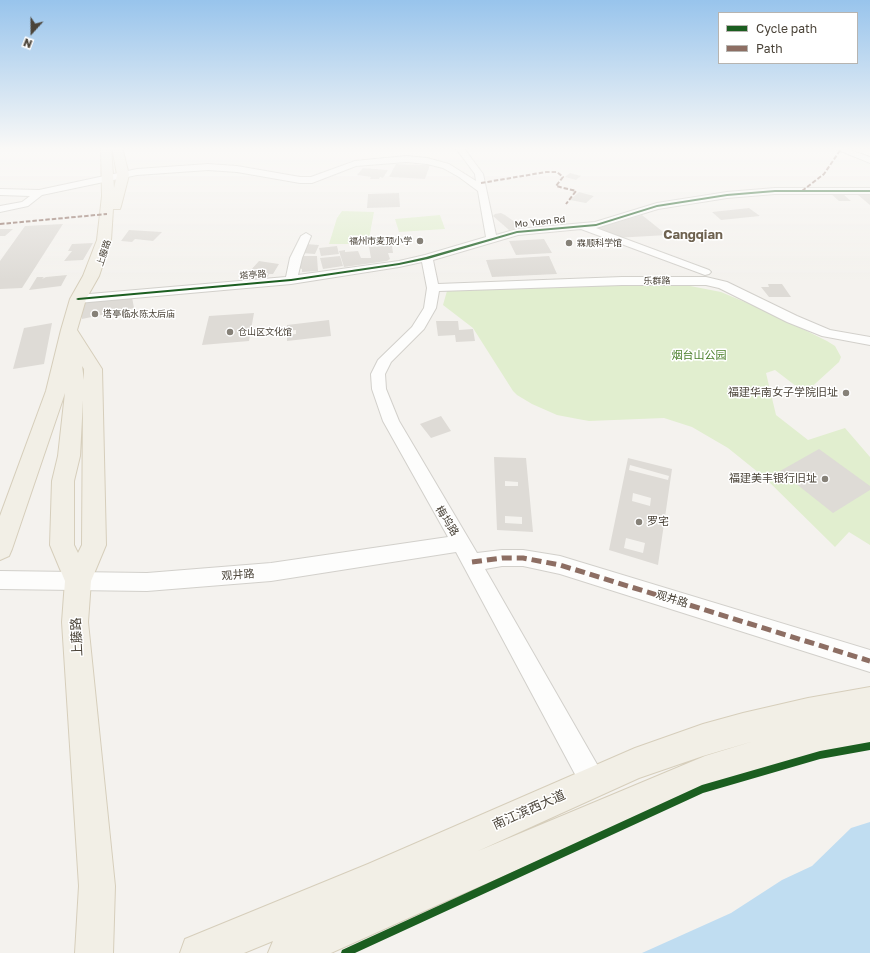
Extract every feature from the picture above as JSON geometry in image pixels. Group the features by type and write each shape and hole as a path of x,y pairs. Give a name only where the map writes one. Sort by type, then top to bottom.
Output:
{"main road":[{"path":"0,549 37,448 56,390 69,330 78,299 91,276 104,240 104,222 107,214 108,191"},
{"name":"上藤路","path":"78,299 92,291 110,239 108,230 119,191"},
{"path":"69,330 75,386 69,456 63,482 62,545 78,581"},
{"name":"上藤路","path":"69,330 93,368 94,545 78,581 75,622 97,886 94,953"},
{"path":"37,448 63,482"},
{"name":"南江滨西大道","path":"199,953 380,877 635,764 703,740 779,720 870,702"},
{"path":"287,953 705,772 784,747 870,729"}],"street":[{"path":"0,192 39,193 47,191"},
{"path":"482,191 492,239"},
{"name":"Mo Yuen Rd","path":"428,258 523,231 602,223 657,206 727,195 769,191"},
{"path":"0,209 25,204 39,193"},
{"path":"581,226 705,272"},
{"path":"291,280 296,258 306,236"},
{"name":"塔亭路","path":"78,299 291,280 399,264 428,258"},
{"name":"梅坞路","path":"428,258 433,288 432,302 428,312 414,332 385,360 378,374 378,382 391,421 439,507 461,542 593,782"},
{"name":"乐群路","path":"433,288 622,281 706,281 729,288 823,332 844,338 870,341"},
{"name":"观井路","path":"7,580 147,582 271,572 416,551 461,542"},
{"name":"观井路","path":"472,562 502,558 523,558 560,565 870,661"}],"green space":[{"path":"342,211 374,212 368,244 329,244 337,218"},
{"path":"440,215 445,229 399,232 395,219"},
{"name":"烟台山公园","path":"625,284 685,285 721,292 764,310 835,346 841,357 839,362 805,393 775,370 766,373 776,415 808,440 845,428 870,457 870,545 849,532 835,547 764,477 728,448 692,427 664,418 589,421 557,415 532,404 513,391 473,328 443,305 447,291"}],"water":[{"path":"870,822 870,953 642,953 731,913 782,880 812,866 851,828"}],"building":[{"path":"579,192 594,196 586,203 570,200"},
{"path":"399,193 400,207 367,208 368,194"},
{"path":"831,194 843,194 851,201 839,201"},
{"path":"858,195 870,195 870,205"},
{"path":"749,208 760,216 721,220 712,212"},
{"path":"501,213 522,227 509,230 493,216"},
{"path":"642,215 667,235 615,238 602,233 597,228"},
{"path":"63,224 22,288 0,289 0,261 25,226"},
{"path":"0,229 13,229 5,236 0,236"},
{"path":"129,230 162,232 153,241 135,239 132,242 121,241"},
{"path":"544,239 552,253 516,255 509,241"},
{"path":"93,243 83,260 64,261 72,251 68,251 72,244"},
{"path":"306,244 319,245 315,254 301,253"},
{"path":"337,246 339,254 321,256 319,248"},
{"path":"392,246 393,253 388,253 390,259 387,261 344,267 339,251 358,251 361,258 371,258 369,247"},
{"path":"301,256 317,256 318,271 302,272 302,269 299,268"},
{"path":"340,256 343,266 323,269 320,258"},
{"path":"549,256 557,274 492,277 486,260"},
{"path":"259,261 279,264 273,274 269,274 268,277 240,279 243,273 248,273"},
{"path":"67,275 61,286 29,290 37,277 44,277 42,279 46,277"},
{"path":"768,284 782,284 791,297 769,297 761,287 769,287"},
{"name":"塔亭临水陈太后庙","path":"132,297 134,308 82,319 80,307 85,302"},
{"path":"254,313 249,341 202,345 209,316"},
{"path":"329,320 331,336 287,341 287,335 296,334 296,330 287,331 287,325"},
{"path":"436,321 458,321 459,330 473,329 475,341 456,342 455,335 438,336"},
{"path":"52,323 44,364 13,369 24,328"},
{"path":"441,416 451,431 431,438 420,424"},
{"name":"福建美丰银行旧址","path":"819,449 870,486 870,490 833,513 780,471"},
{"path":"494,457 526,458 533,532 497,530","holes":["505,481 518,482 518,486 505,486","505,516 522,517 522,524 505,523"]},
{"name":"罗宅","path":"628,458 672,469 658,565 609,550","holes":["630,465 669,476 668,480 629,470","633,493 651,498 650,506 632,501","626,538 645,543 643,553 624,548"]}],"marked path":[{"path":"566,204 576,191"},
{"path":"0,224 107,214"},
{"path":"472,562 502,558 523,558 560,565 870,661"}],"cycle path":[{"path":"78,299 291,280 399,264 427,258 517,232 596,225 657,206 727,195 769,191"},
{"path":"345,953 702,789 820,755 870,746"}],"place":[{"name":"福州市麦顶小学","path":"420,241"},
{"name":"霖顺科学馆","path":"569,243"},
{"name":"塔亭临水陈太后庙","path":"95,314"},
{"name":"仓山区文化馆","path":"230,332"},
{"name":"福建华南女子学院旧址","path":"846,393"},
{"name":"福建美丰银行旧址","path":"825,479"},
{"name":"罗宅","path":"639,522"}],"district":[{"name":"Cangqian","path":"693,235"}]}
